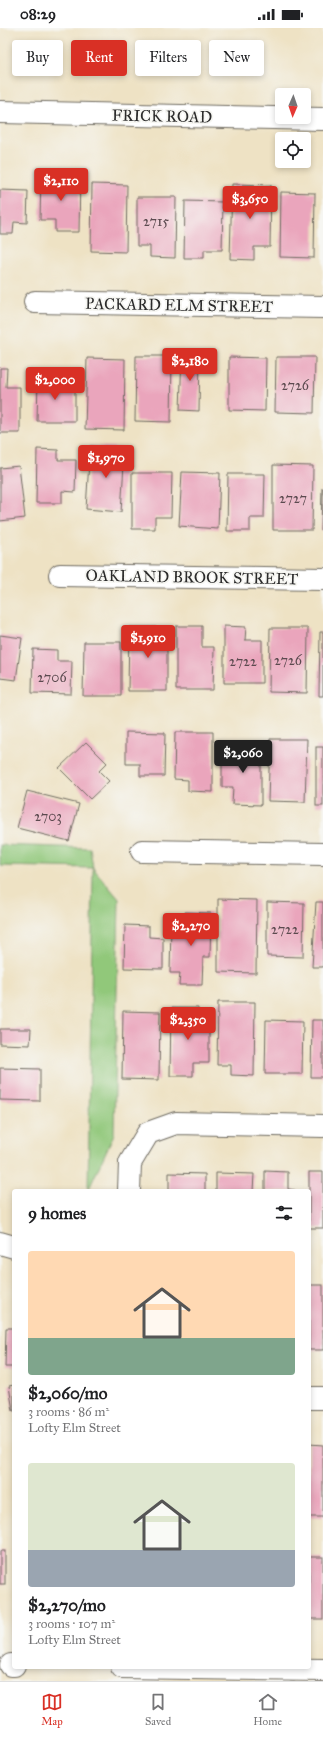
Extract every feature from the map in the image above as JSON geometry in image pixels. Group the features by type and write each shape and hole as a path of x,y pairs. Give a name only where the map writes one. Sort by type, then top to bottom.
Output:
{"street":[{"name":"FRICK ROAD","path":"0,112 323,119"},
{"name":"PACKARD ELM STREET","path":"35,302 323,307"},
{"name":"OAKLAND BROOK STREET","path":"60,575 323,579"},
{"path":"142,851 323,854"},
{"path":"129,1189 130,1163 148,1133 176,1123 323,1126"},
{"path":"0,1243 12,1246"},
{"path":"311,1398 323,1398"},
{"path":"256,1669 323,1670"}],"green space":[{"path":"0,845 90,848 93,868 0,866"},
{"path":"93,868 119,899 114,1134 88,1189"}],"building":[{"path":"41,175 80,176 79,232 55,232 55,220 40,220"},
{"path":"92,184 127,185 126,252 91,251"},
{"path":"232,184 271,185 270,247 254,247 254,260 230,259"},
{"path":"0,190 28,191 27,223 14,222 13,234 0,234"},
{"path":"281,192 315,193 314,258 280,257"},
{"path":"137,197 176,197 175,258 150,257 150,246 137,246"},
{"path":"185,201 223,202 222,250 204,250 204,258 184,258"},
{"path":"182,353 200,354 199,411 180,410"},
{"path":"136,356 172,356 171,422 135,421"},
{"path":"229,357 266,358 265,411 229,410"},
{"path":"276,357 315,357 314,413 275,412"},
{"path":"87,358 125,359 124,430 85,429"},
{"path":"0,368 7,368 6,387 20,387 20,433 0,433"},
{"path":"38,378 62,378 62,389 75,390 75,421 37,421"},
{"path":"90,446 125,448 121,512 86,509"},
{"path":"37,449 58,450 58,460 76,460 75,492 62,491 62,503 36,503"},
{"path":"273,465 313,466 312,530 273,530"},
{"path":"19,466 25,518 0,521 0,468"},
{"path":"182,472 220,473 218,529 179,526"},
{"path":"132,473 172,473 171,517 155,517 155,529 132,529"},
{"path":"228,474 265,474 264,518 250,518 250,531 227,531"},
{"path":"322,488 323,530 321,530"},
{"path":"176,626 202,626 202,647 214,647 213,690 176,690"},
{"path":"224,626 246,627 245,640 262,640 262,683 224,683"},
{"path":"129,627 167,627 167,691 128,691"},
{"path":"270,628 308,628 307,693 269,692"},
{"path":"320,632 323,632 323,696 319,696"},
{"path":"0,635 22,638 16,680 0,678"},
{"path":"84,642 121,642 121,696 83,696"},
{"path":"33,649 57,650 57,661 72,661 71,694 32,693"},
{"path":"126,732 165,733 164,776 140,776 140,764 126,764"},
{"path":"175,732 213,732 213,792 188,791 188,780 174,779"},
{"path":"270,739 307,739 305,802 268,801"},
{"path":"86,742 107,763 99,771 109,781 90,799 59,768"},
{"path":"222,746 261,747 261,805 232,804 233,787 222,787"},
{"path":"316,747 323,747 323,806 316,806"},
{"path":"27,791 79,804 69,841 17,828"},
{"path":"218,899 257,900 256,973 218,972"},
{"path":"267,902 304,903 303,957 267,956"},
{"path":"316,902 323,902 323,967 312,967"},
{"path":"185,912 211,913 210,957 203,957 202,985 179,985 180,973 170,973 171,923 185,924"},
{"path":"125,925 149,926 149,937 163,938 163,969 124,968"},
{"path":"218,1002 255,1002 254,1076 231,1075 231,1065 217,1065"},
{"path":"171,1008 198,1008 198,1020 209,1020 209,1063 193,1063 193,1076 170,1076"},
{"path":"123,1011 160,1012 159,1080 122,1079"},
{"path":"266,1020 303,1021 302,1074 265,1074"},
{"path":"312,1020 323,1020 323,1077 311,1077"},
{"path":"0,1029 31,1029 30,1045 0,1044"},
{"path":"0,1068 40,1069 40,1101 0,1100"},
{"path":"265,1171 288,1172 288,1189 265,1189"},
{"path":"309,1172 323,1172 323,1228 311,1228 311,1189 309,1189"},
{"path":"169,1173 205,1174 205,1189 169,1189"},
{"path":"216,1173 254,1174 253,1189 216,1189"},
{"path":"311,1285 323,1285 323,1350 311,1350"},
{"path":"6,1328 12,1328 12,1367 5,1367"},
{"path":"12,1385 12,1405 9,1386"},
{"path":"311,1444 323,1445 323,1517 311,1517"},
{"path":"0,1551 5,1551 5,1584 0,1584"},
{"path":"311,1557 323,1557 323,1619 311,1619"}]}
